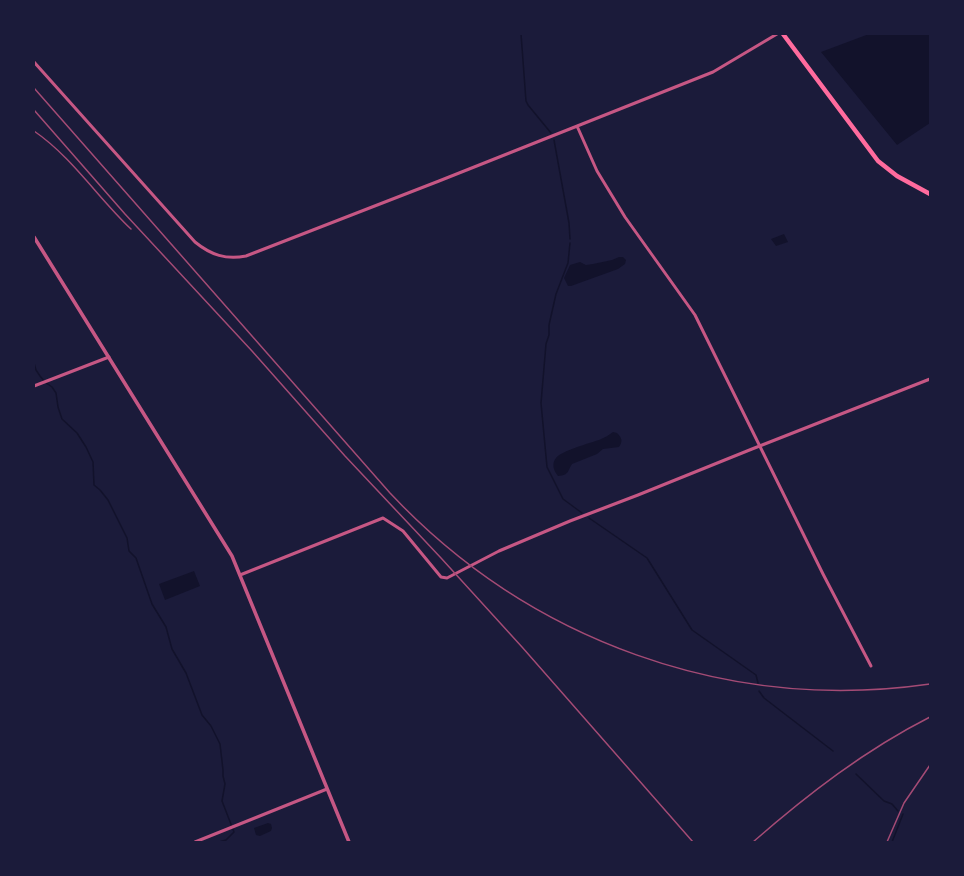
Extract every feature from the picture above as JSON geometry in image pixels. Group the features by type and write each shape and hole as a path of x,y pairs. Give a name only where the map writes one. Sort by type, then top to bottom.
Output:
{"main road":[{"path":"783,34 878,161 896,176 930,194"}],"street":[{"path":"34,62 195,242 204,250 213,254 235,258 246,256 713,72 777,34"},
{"path":"577,126 597,171 621,211 695,315 823,574 871,666"},
{"path":"34,237 222,538 240,575 349,842"},
{"path":"34,386 109,357"},
{"path":"240,575 383,518 403,531 441,577 445,578 499,551 570,521 930,379"},
{"path":"195,842 327,789"}],"shaded area":[{"path":"869,34 930,34 930,123 897,145 821,52"},
{"path":"784,234 788,242 776,246 771,239"},
{"path":"623,257 626,260 625,264 618,269 571,286 568,286 564,278 570,265 580,262 586,265 593,264"},
{"path":"613,432 617,433 621,438 619,447 603,449 597,454 572,464 566,474 558,476 553,465 554,460 559,455 601,439"},
{"path":"194,571 200,586 165,600 159,584"},
{"path":"268,823 271,824 271,831 260,836 256,835 254,828"}],"waterway":[{"path":"521,34 526,101 551,133"},
{"path":"554,140 569,223 570,239"},
{"path":"570,243 568,263 556,294 549,325 541,403 547,467 563,499 582,513"},
{"path":"34,363 40,376 56,393 62,419 77,433 86,447 93,462 94,485 108,500 127,538 129,551 136,558 152,604 166,627 172,649 186,673 202,715 211,726 220,744 225,784 222,801 234,832 226,840 219,842"},
{"path":"589,518 647,558 692,630 756,675 758,683"},
{"path":"759,691 764,698 833,751"},
{"path":"856,774 884,801 892,804 898,811"},
{"path":"892,842 903,814"}],"railway":[{"path":"34,88 390,493 445,545 505,589 569,626 636,655 707,675 780,687 855,690 930,684"},
{"path":"34,110 125,214 252,351 345,456 522,647 693,842"},
{"path":"34,131 48,141 73,165 131,229"},
{"path":"753,842 816,790 860,758 930,717"},
{"path":"887,842 904,803 930,765"}]}
